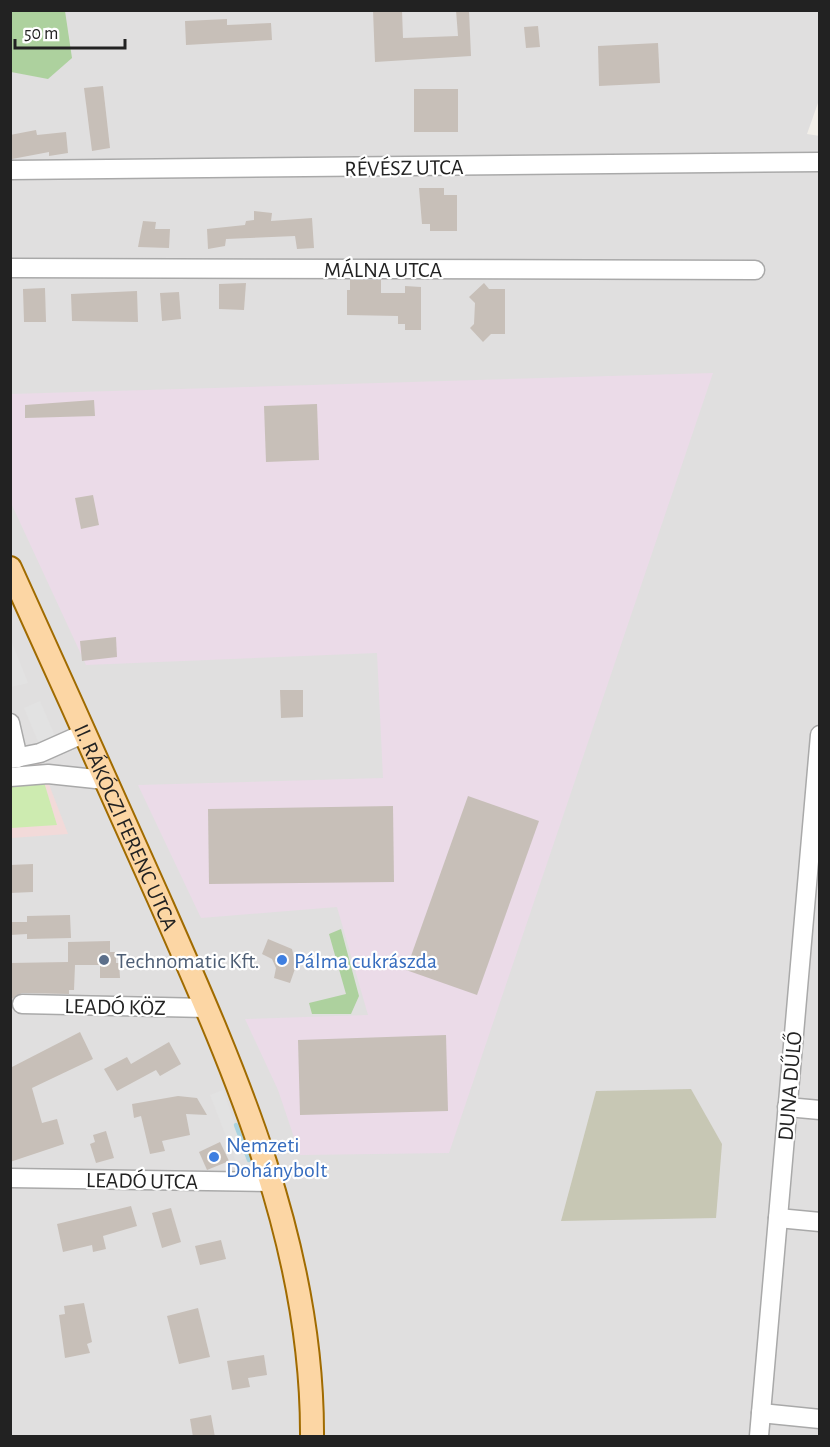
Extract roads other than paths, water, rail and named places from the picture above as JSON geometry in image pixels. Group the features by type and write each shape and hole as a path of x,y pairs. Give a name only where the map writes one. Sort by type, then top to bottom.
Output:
{"main road":[{"name":"II. RÁKÓCZI FERENC UTCA","path":"10,568 18,601 85,734 241,1089 273,1182 288,1238 300,1304 309,1377 312,1437"}],"street":[{"name":"RÉVÉSZ UTCA","path":"10,170 819,162"},
{"name":"MÁLNA UTCA","path":"10,268 755,270"},
{"path":"10,723 14,758 48,750 85,734"},
{"name":"DUNA DŰLŐ","path":"759,1437 787,1107 813,898 819,735"},
{"path":"48,750 56,775"},
{"path":"10,777 56,775 105,780"},
{"name":"LEADÓ KÖZ","path":"22,1004 207,1008"},
{"path":"787,1107 819,1110"},
{"name":"LEADÓ UTCA","path":"10,1178 273,1182"},
{"path":"777,1218 819,1222"},
{"path":"761,1413 819,1419"}],"waterway":[{"path":"236,1125 249,1160"}],"place":[{"name":"Technomatic Kft.","path":"104,960"},
{"name":"Pálma cukrászda","path":"282,960"},
{"name":"Nemzeti Dohánybolt","path":"214,1157"}]}
